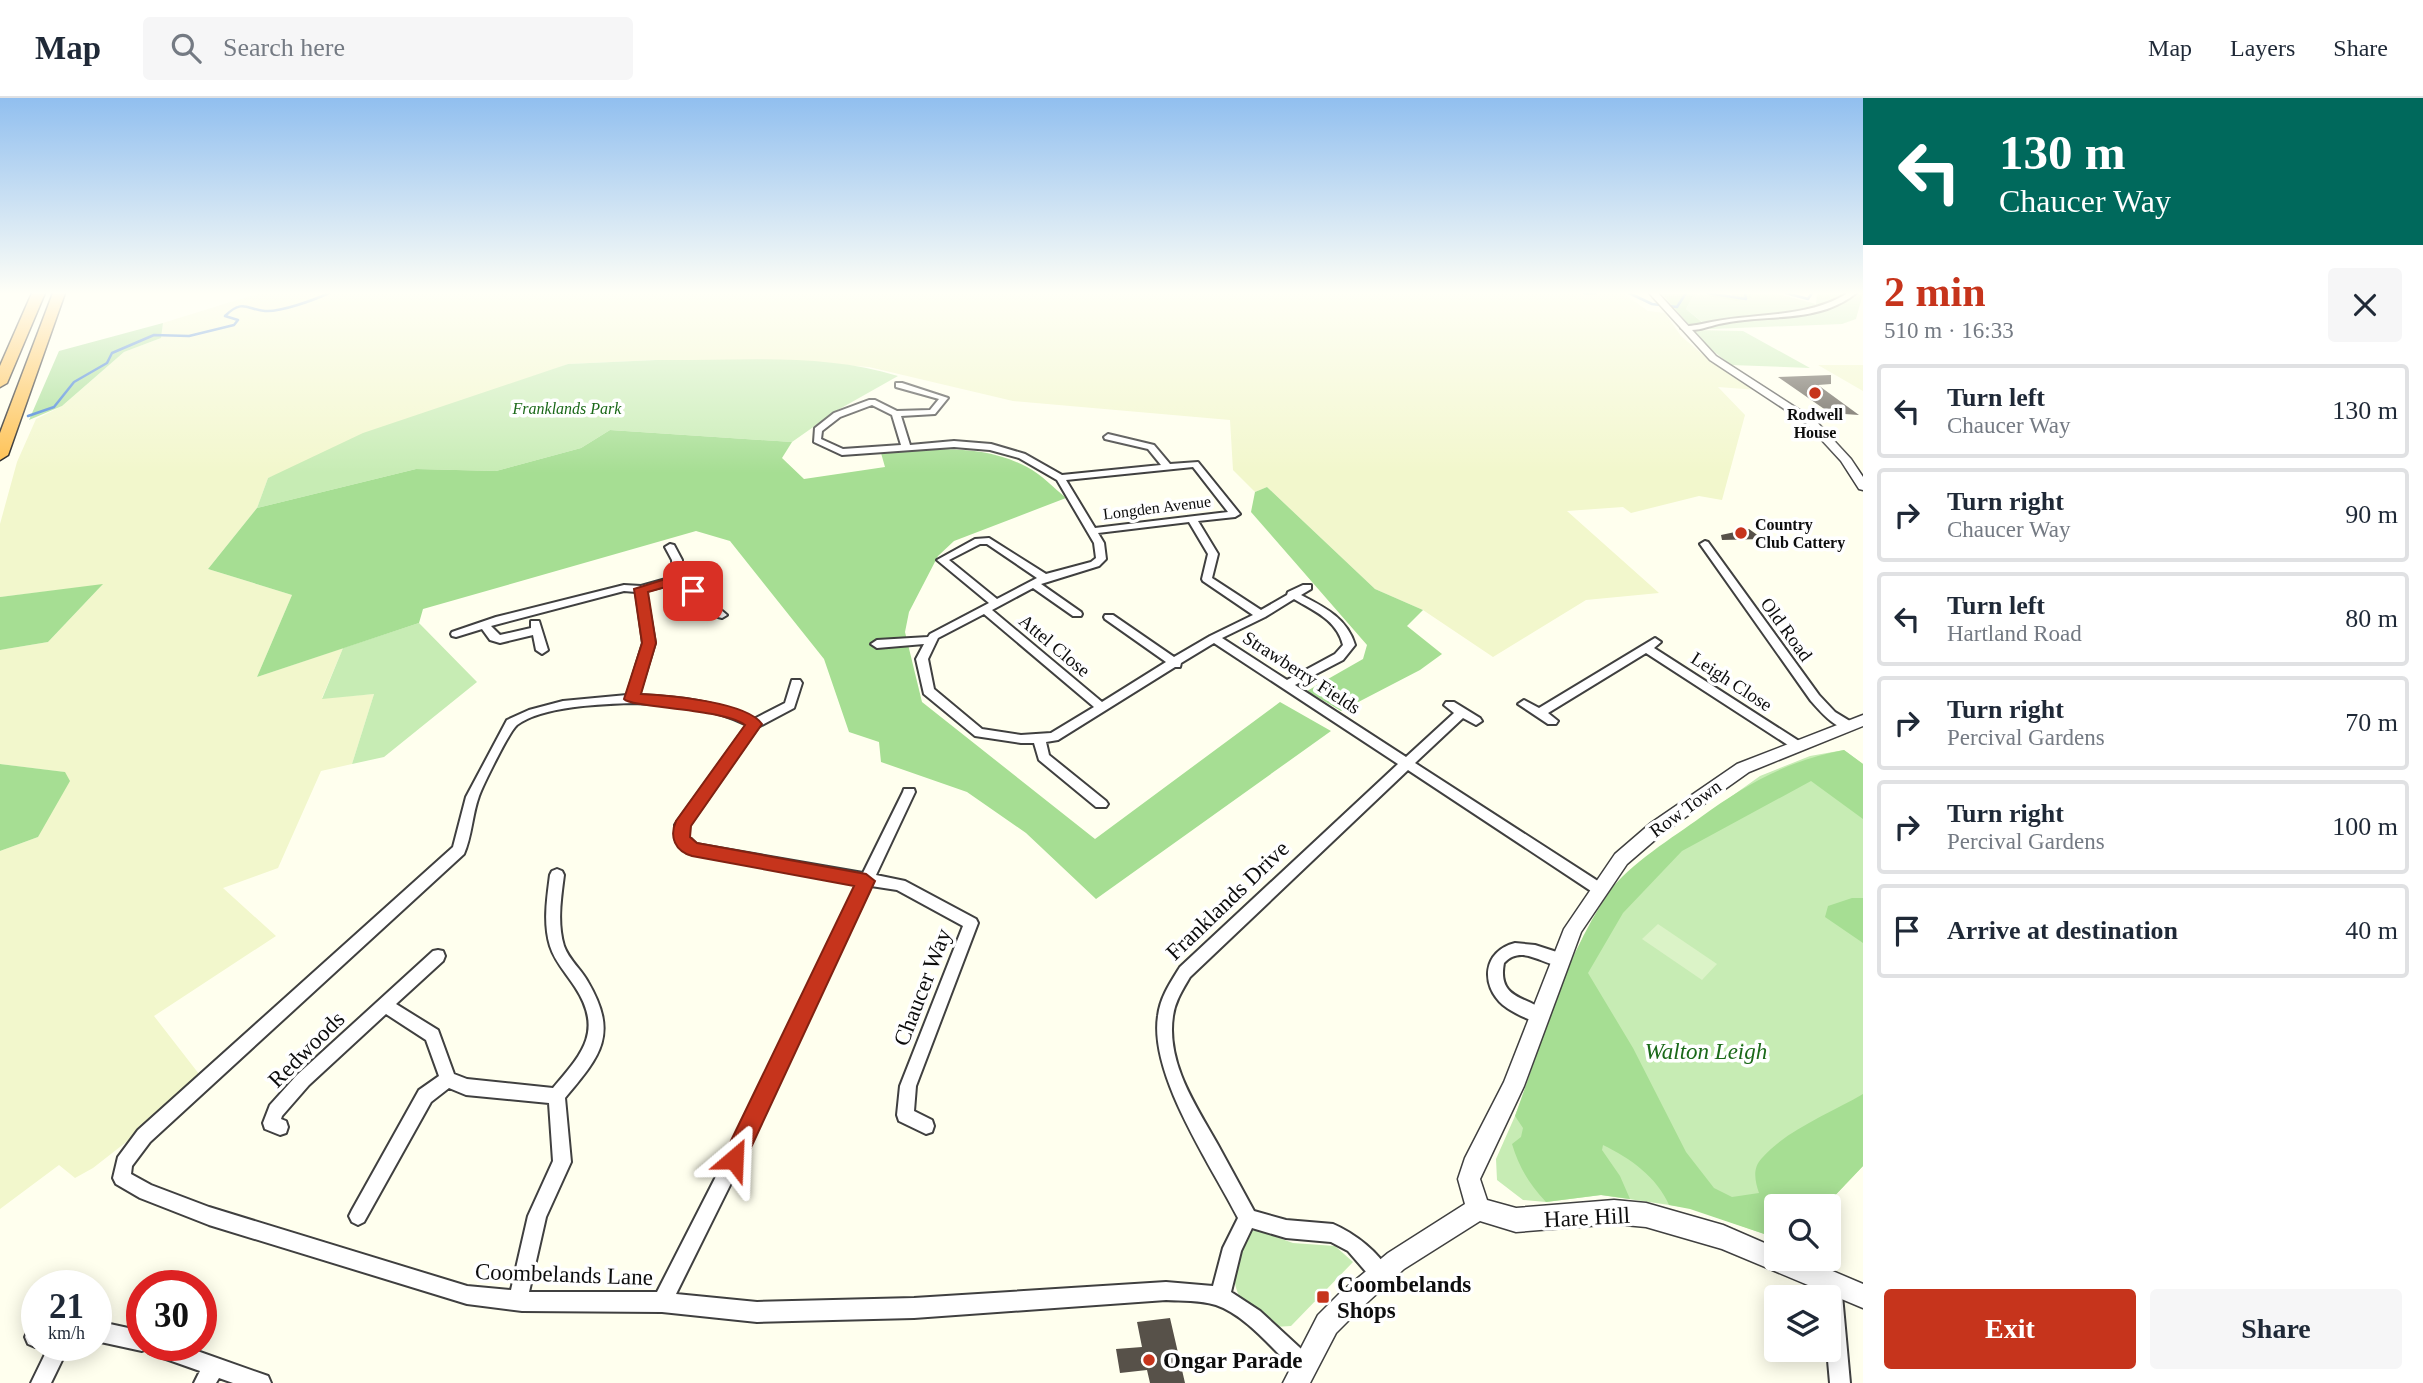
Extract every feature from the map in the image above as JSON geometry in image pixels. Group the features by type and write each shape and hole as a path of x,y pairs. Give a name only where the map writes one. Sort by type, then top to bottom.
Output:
{"highway":[{"path":"0,383 13,353"},
{"path":"0,455 11,418 36,353"}],"street":[{"path":"1711,353 1725,366 1811,422 1839,451 1863,486"},
{"path":"877,644 932,640 1039,581 1095,564 1101,559 1099,543 1060,478 1022,456 991,447 954,444 842,452 817,440 818,430 837,415 872,402 896,414 932,412 944,398 899,385"},
{"path":"896,414 906,447"},
{"path":"1108,437 1151,447 1168,467"},
{"name":"Longden Avenue","path":"1060,478 1195,464 1236,514 1092,531"},
{"path":"1192,520 1213,554 1207,579 1261,615"},
{"path":"991,607 944,564 942,559 978,541 989,541 1077,614"},
{"name":"Old Road","path":"1705,544 1815,698 1831,715 1856,723"},
{"path":"670,547 677,560 678,579 722,615"},
{"path":"456,634 532,611 678,579"},
{"path":"1214,638 1261,615 1307,587"},
{"path":"641,589 649,643 632,699 668,700 714,709 746,718 754,724"},
{"path":"1287,685 1339,657 1349,645 1348,633 1337,620 1292,594"},
{"name":"Attel Close","path":"991,607 1101,707"},
{"path":"532,611 542,650"},
{"path":"1109,617 1176,663"},
{"path":"485,625 494,638 500,639 537,630"},
{"name":"Strawberry Fields","path":"1040,740 1054,737 1214,638 1408,762"},
{"path":"932,640 922,659 928,691 979,733 1040,740 1043,757 1101,804"},
{"name":"Leigh Close","path":"1539,713 1650,645 1798,746"},
{"name":"Chaucer Way","path":"796,684 790,705 754,724 682,825 682,839 692,849 900,885 971,923 908,1086 905,1115 926,1126"},
{"name":"Coombelands Lane","path":"632,699 562,706 521,716 511,723 472,797 459,850 144,1136 124,1163 122,1178 146,1192 209,1216 451,1291 518,1300 662,1302 757,1312 914,1308 1166,1291 1220,1297 1240,1309 1300,1374"},
{"path":"1524,704 1552,721"},
{"path":"1450,705 1476,721"},
{"name":"Franklands Drive","path":"1248,1218 1172,1076 1164,1046 1165,1014 1173,988 1214,942 1462,712"},
{"name":"Row Town","path":"1478,1209 1469,1179 1513,1086 1573,929 1621,859 1673,816 1743,768 1856,723"},
{"path":"1408,762 1599,889"},
{"path":"662,1302 734,1159 909,792"},
{"path":"518,1300 537,1216 562,1162 563,1142 557,1096 589,1056 599,1028 597,1011 561,956 552,918 556,875"},
{"path":"1539,1016 1508,1000 1497,984 1496,969 1499,957 1508,951 1524,949 1561,960"},
{"name":"Redwoods","path":"280,1126 271,1123 276,1111 303,1080 438,956"},
{"path":"385,1005 432,1035 449,1079 466,1087 533,1096 557,1096"},
{"path":"358,1216 425,1096 449,1079"},
{"path":"1300,1374 1327,1324 1389,1267 1478,1209"},
{"name":"Hare Hill","path":"1478,1209 1516,1220 1614,1212 1646,1215 1723,1237 1863,1296"},
{"path":"1220,1297 1232,1248 1248,1218 1286,1229 1333,1233 1389,1267"},
{"path":"1832,1284 1840,1383"},
{"path":"41,1383 52,1361"},
{"path":"183,1361 209,1375 261,1383"}],"green space":[{"path":"58,353 123,353 62,406 29,420"},
{"path":"123,353 1701,353 1758,390 1718,387 1745,415 1722,500 1699,496 1631,513 1623,507 1567,511 1659,593 1586,600 1493,657 1423,610 1375,589 1267,487 1255,492 1233,470 1230,420 1013,401 869,367 798,362 656,360 568,364 268,478 257,508 208,569 292,595 257,677 343,648 322,698 374,694 352,764 321,771 278,868 223,888 276,936 154,1016 199,1074 134,1136 93,1168 75,1178 59,1165 0,1209 0,851 38,837 64,772 0,764 0,650 48,642 102,585 0,597 0,524 17,462 36,419 62,406"},
{"path":"1716,353 1783,353 1810,368 1731,365"},
{"name":"Franklands Park","path":"656,360 809,361 869,368 898,376 836,411 792,442 610,430 581,448 496,471 416,469 257,508 268,478 363,433 568,364"},
{"path":"1818,365 1863,365 1863,391"},
{"path":"610,430 792,442 782,458 804,479 885,467 881,453 956,450 1010,459 1047,481 1066,498 954,541 938,556 909,612 905,632 922,702 1095,839 1280,702 1331,731 1096,899 1026,833 967,792 881,762 879,742 849,732 824,659 730,541 696,531 423,609 419,623 257,677 292,595 208,569 257,508 416,469 496,471 581,448"},
{"path":"1267,487 1375,589 1423,610 1407,626 1442,654 1420,670 1341,711 1307,691 1363,659 1367,645 1251,512 1255,492"},
{"path":"103,584 48,642 0,650 0,597"},
{"path":"419,623 477,682 384,757 352,764 374,694 322,699 343,648"},
{"name":"Walton Leigh","path":"1844,750 1863,764 1863,1166 1836,1194 1764,1194 1764,1234 1690,1208 1601,1195 1546,1202 1523,1200 1497,1180 1496,1159 1515,1116 1574,954 1611,889 1651,854 1760,776 1810,756"},
{"path":"1844,750 1863,764 1863,819 1811,781 1682,851 1623,913 1588,973 1633,1048 1686,1152 1714,1188 1732,1197 1759,1193 1757,1166 1772,1148 1796,1130 1863,1094 1863,1166 1836,1194 1764,1194 1764,1234 1690,1209 1669,1205 1642,1169 1603,1145 1602,1150 1620,1176 1630,1199 1601,1195 1546,1202 1525,1175 1512,1144 1521,1137 1523,1128 1515,1116 1567,971 1610,891 1640,861 1735,794 1786,767"},
{"path":"0,764 65,772 70,781 38,837 0,851"},
{"path":"1852,898 1863,898 1863,943 1825,917 1828,906"},
{"path":"1658,924 1717,964 1702,980 1642,939"},
{"path":"1257,1230 1293,1243 1335,1246 1353,1262 1291,1326 1274,1327 1248,1307 1238,1293 1235,1284 1237,1257 1248,1234"}],"building":[{"name":"Rodwell House","path":"1831,375 1831,384 1818,385 1859,415 1830,413 1778,377"},
{"name":"Country Club Cattery","path":"1749,529 1763,539 1722,540 1721,535"},
{"name":"Ongar Parade","path":"1170,1318 1185,1383 1150,1383 1147,1370 1120,1373 1116,1349 1142,1347 1137,1322"}],"waterway":[{"path":"28,416 54,407 74,382 107,363 112,353"}],"place":[{"name":"Rodwell House","path":"1815,393"},
{"name":"Country Club Cattery","path":"1741,533"},
{"name":"Coombelands Shops","path":"1323,1297"},
{"name":"Ongar Parade","path":"1149,1360"}],"route":[{"path":"693,591 678,579 641,589 649,643 632,699 668,700 714,709 746,718 754,724 682,825 682,839 692,849 866,881 734,1159"}]}
